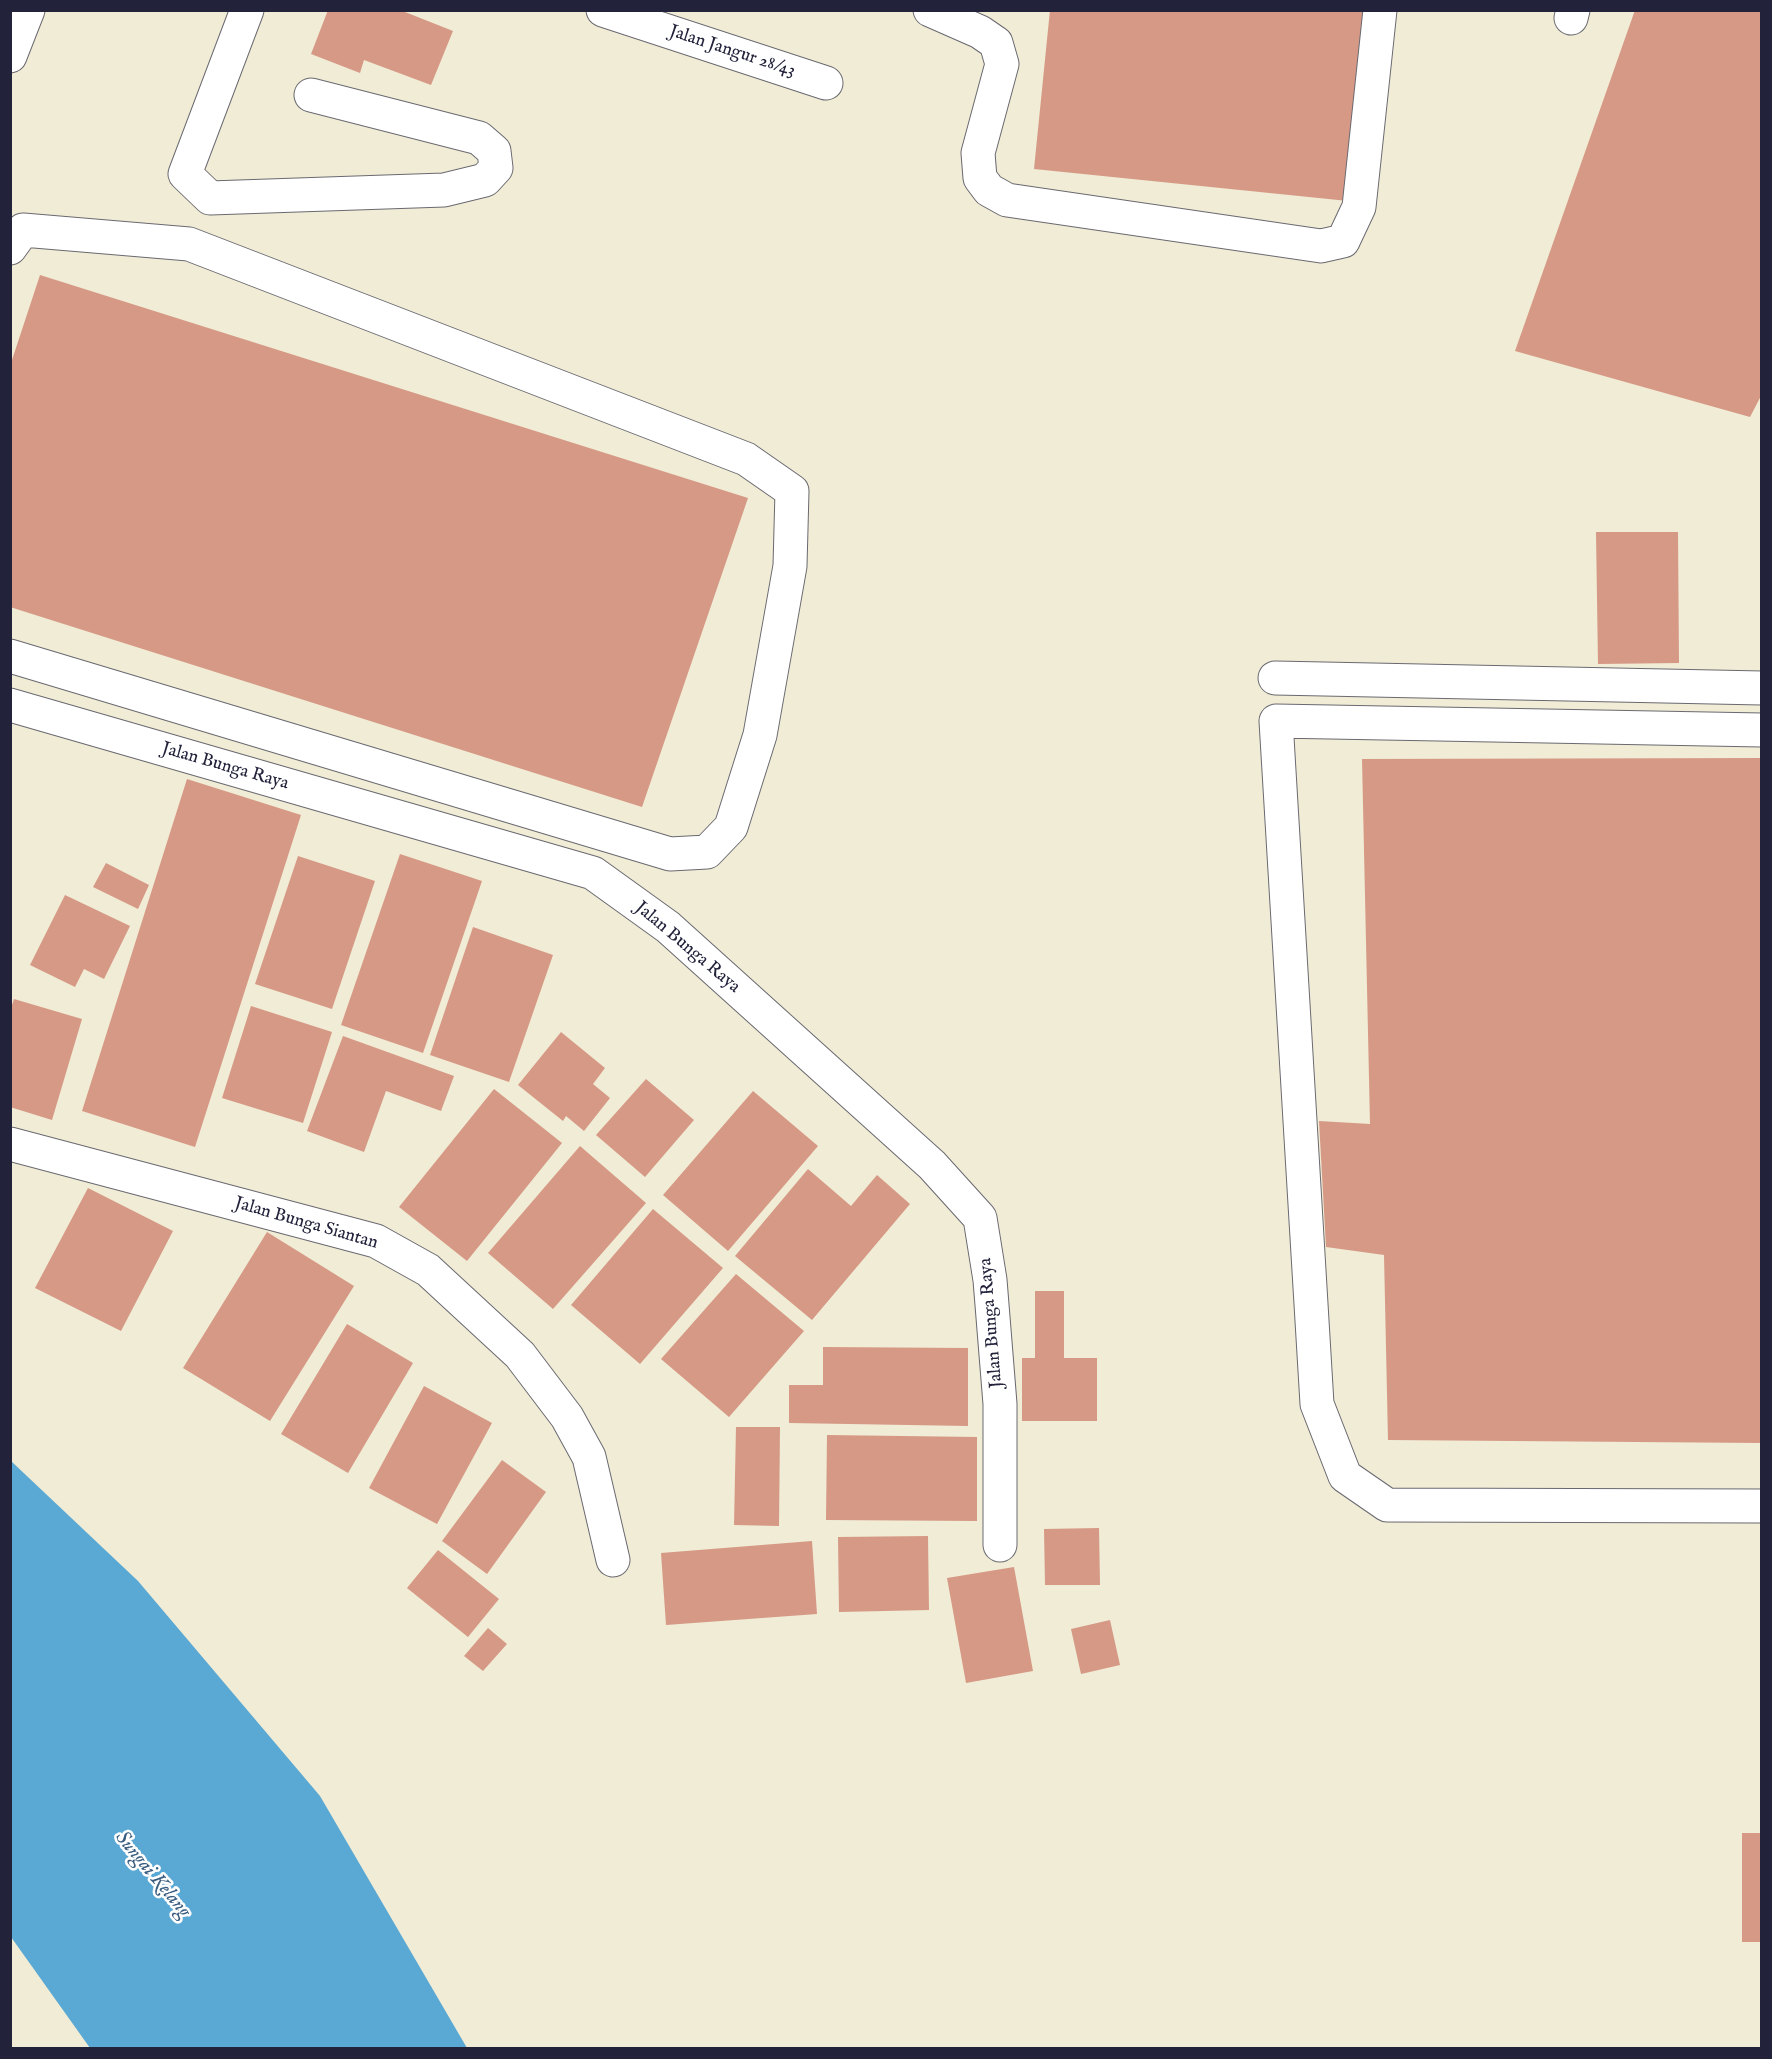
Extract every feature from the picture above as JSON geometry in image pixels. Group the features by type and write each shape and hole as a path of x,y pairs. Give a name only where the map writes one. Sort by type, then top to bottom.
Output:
{"street":[{"path":"10,56 28,10"},
{"path":"247,10 185,174 210,198 444,190 485,180 496,168 494,151 479,138 310,95"},
{"path":"930,10 980,32 996,44 1002,64 978,153 980,178 989,190 1007,200 1321,246 1343,241 1359,207 1380,10"},
{"name":"Jalan Jangur 28/43","path":"623,14 826,83"},
{"path":"189,244 210,198"},
{"path":"10,248 23,230 189,244 746,459 792,490 790,566 760,735 731,826 707,852 670,854 10,656"},
{"path":"1275,678 1761,688"},
{"path":"1556,727 1558,684"},
{"name":"Jalan Bunga Raya","path":"10,705 593,873 668,927 932,1165 980,1218 990,1280 1000,1404 1000,1545"},
{"path":"1761,730 1276,721 1317,1404 1345,1476 1387,1505 1761,1506"},
{"name":"Jalan Bunga Siantan","path":"10,1144 376,1241 428,1270 520,1355 567,1417 589,1456 613,1560"}],"water":[{"name":"Sungai Kelang","path":"11,1461 138,1581 320,1796 467,2048 90,2048 11,1937"}],"building":[{"path":"328,10 400,10 453,31 431,85 364,60 360,73 311,54"},
{"path":"1050,10 1368,10 1348,201 1034,169"},
{"path":"1635,10 1762,10 1762,394 1750,417 1515,351"},
{"path":"40,275 748,498 642,807 10,607 10,366"},
{"path":"1596,532 1678,532 1679,663 1598,664"},
{"path":"1762,758 1762,1443 1388,1440 1384,1255 1326,1247 1319,1121 1370,1124 1362,759"},
{"path":"187,779 301,815 195,1147 82,1111"},
{"path":"400,854 482,881 423,1053 341,1025"},
{"path":"298,856 375,881 332,1009 255,984"},
{"path":"106,863 149,885 138,909 93,887"},
{"path":"65,895 130,926 104,979 84,969 75,987 30,965"},
{"path":"473,927 553,955 509,1082 430,1055"},
{"path":"14,999 82,1019 52,1120 10,1107 10,1011"},
{"path":"251,1006 332,1032 303,1123 222,1098"},
{"path":"561,1032 605,1068 593,1084 610,1098 584,1131 566,1116 563,1121 518,1085"},
{"path":"343,1036 454,1076 441,1111 386,1091 364,1152 307,1131"},
{"path":"646,1079 694,1120 645,1177 596,1135"},
{"path":"494,1089 562,1143 467,1261 399,1207"},
{"path":"753,1091 818,1146 728,1251 663,1195"},
{"path":"580,1146 646,1203 553,1309 488,1253"},
{"path":"808,1169 851,1206 877,1175 910,1204 812,1320 735,1256"},
{"path":"88,1188 173,1231 121,1331 35,1288"},
{"path":"653,1209 723,1268 640,1364 571,1305"},
{"path":"267,1232 354,1286 270,1421 183,1368"},
{"path":"736,1274 804,1331 729,1417 661,1359"},
{"path":"1035,1291 1064,1291 1064,1358 1097,1358 1097,1421 1022,1421 1022,1358 1035,1358"},
{"path":"347,1324 413,1363 348,1473 281,1434"},
{"path":"823,1347 968,1348 968,1426 789,1423 789,1385 823,1385"},
{"path":"424,1386 492,1423 437,1524 369,1488"},
{"path":"736,1427 780,1427 779,1526 734,1525"},
{"path":"827,1435 977,1437 977,1521 826,1520"},
{"path":"502,1460 546,1492 487,1574 442,1541"},
{"path":"1099,1528 1100,1585 1045,1585 1044,1529"},
{"path":"928,1536 929,1610 839,1612 838,1537"},
{"path":"812,1541 817,1614 666,1625 661,1553"},
{"path":"438,1550 499,1599 468,1637 407,1588"},
{"path":"1014,1567 1033,1671 966,1683 947,1578"},
{"path":"1110,1620 1120,1665 1081,1674 1071,1629"},
{"path":"488,1628 507,1644 483,1671 464,1656"},
{"path":"1742,1833 1762,1833 1762,1942 1742,1942"}]}
